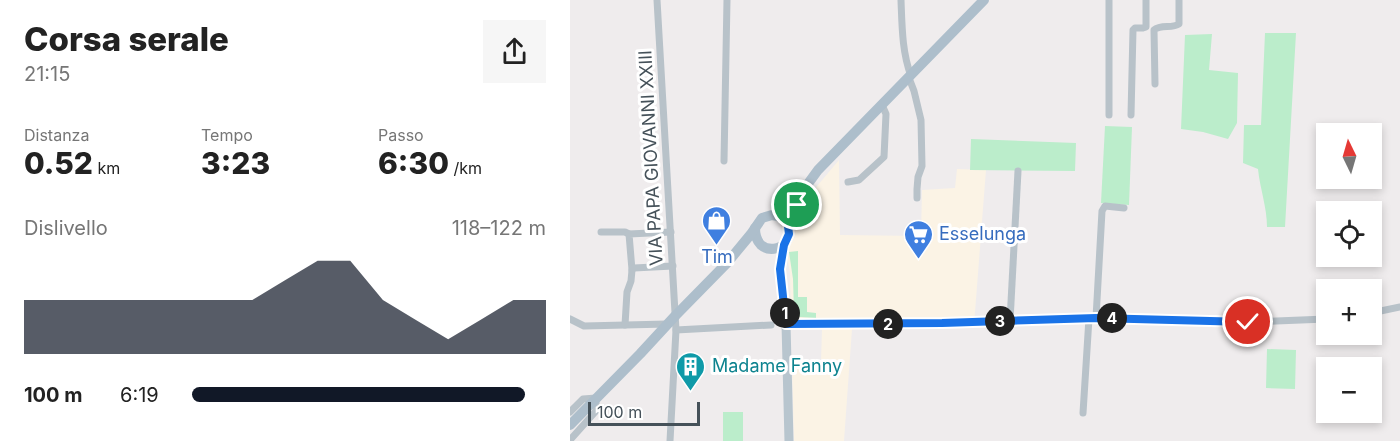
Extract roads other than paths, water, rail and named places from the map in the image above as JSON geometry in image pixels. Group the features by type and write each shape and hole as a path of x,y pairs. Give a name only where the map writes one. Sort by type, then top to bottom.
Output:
{"main road":[{"path":"778,216 801,195 823,165 984,0"},
{"path":"788,226 801,195"},
{"path":"570,425 640,354 671,327 676,315 728,263 762,218 772,215 782,218 788,226 789,234 784,245 780,269 786,324 789,441"},
{"path":"755,228 756,238 780,269"},
{"path":"728,263 763,245 773,249 784,245"}],"street":[{"name":"VIA PAPA GIOVANNI XXIII","path":"657,0 676,315"},
{"path":"724,161 727,0"},
{"path":"901,0 906,60 921,120 922,166 916,189 917,198"},
{"path":"1109,0 1110,115"},
{"path":"1131,115 1133,30 1146,27 1146,0"},
{"path":"1155,84 1154,30 1157,27 1179,24 1179,0"},
{"path":"848,182 859,180 884,157 886,114 882,105"},
{"path":"1010,321 1018,171"},
{"path":"1083,413 1085,363 1093,318 1102,211 1105,206 1124,208"},
{"path":"601,232 629,234 671,232"},
{"path":"625,325 627,292 632,270 629,234"},
{"path":"632,270 673,266"},
{"path":"1382,311 1400,307"},
{"path":"786,324 942,323 1093,318 1248,322 1316,320"},
{"path":"570,319 584,326 771,325"},
{"path":"670,441 671,327"},
{"path":"570,412 583,399 596,398 596,411 570,440"}],"place":[{"name":"Tim","path":"717,246"},
{"name":"Esselunga","path":"918,260"},
{"name":"Madame Fanny","path":"691,392"}]}
